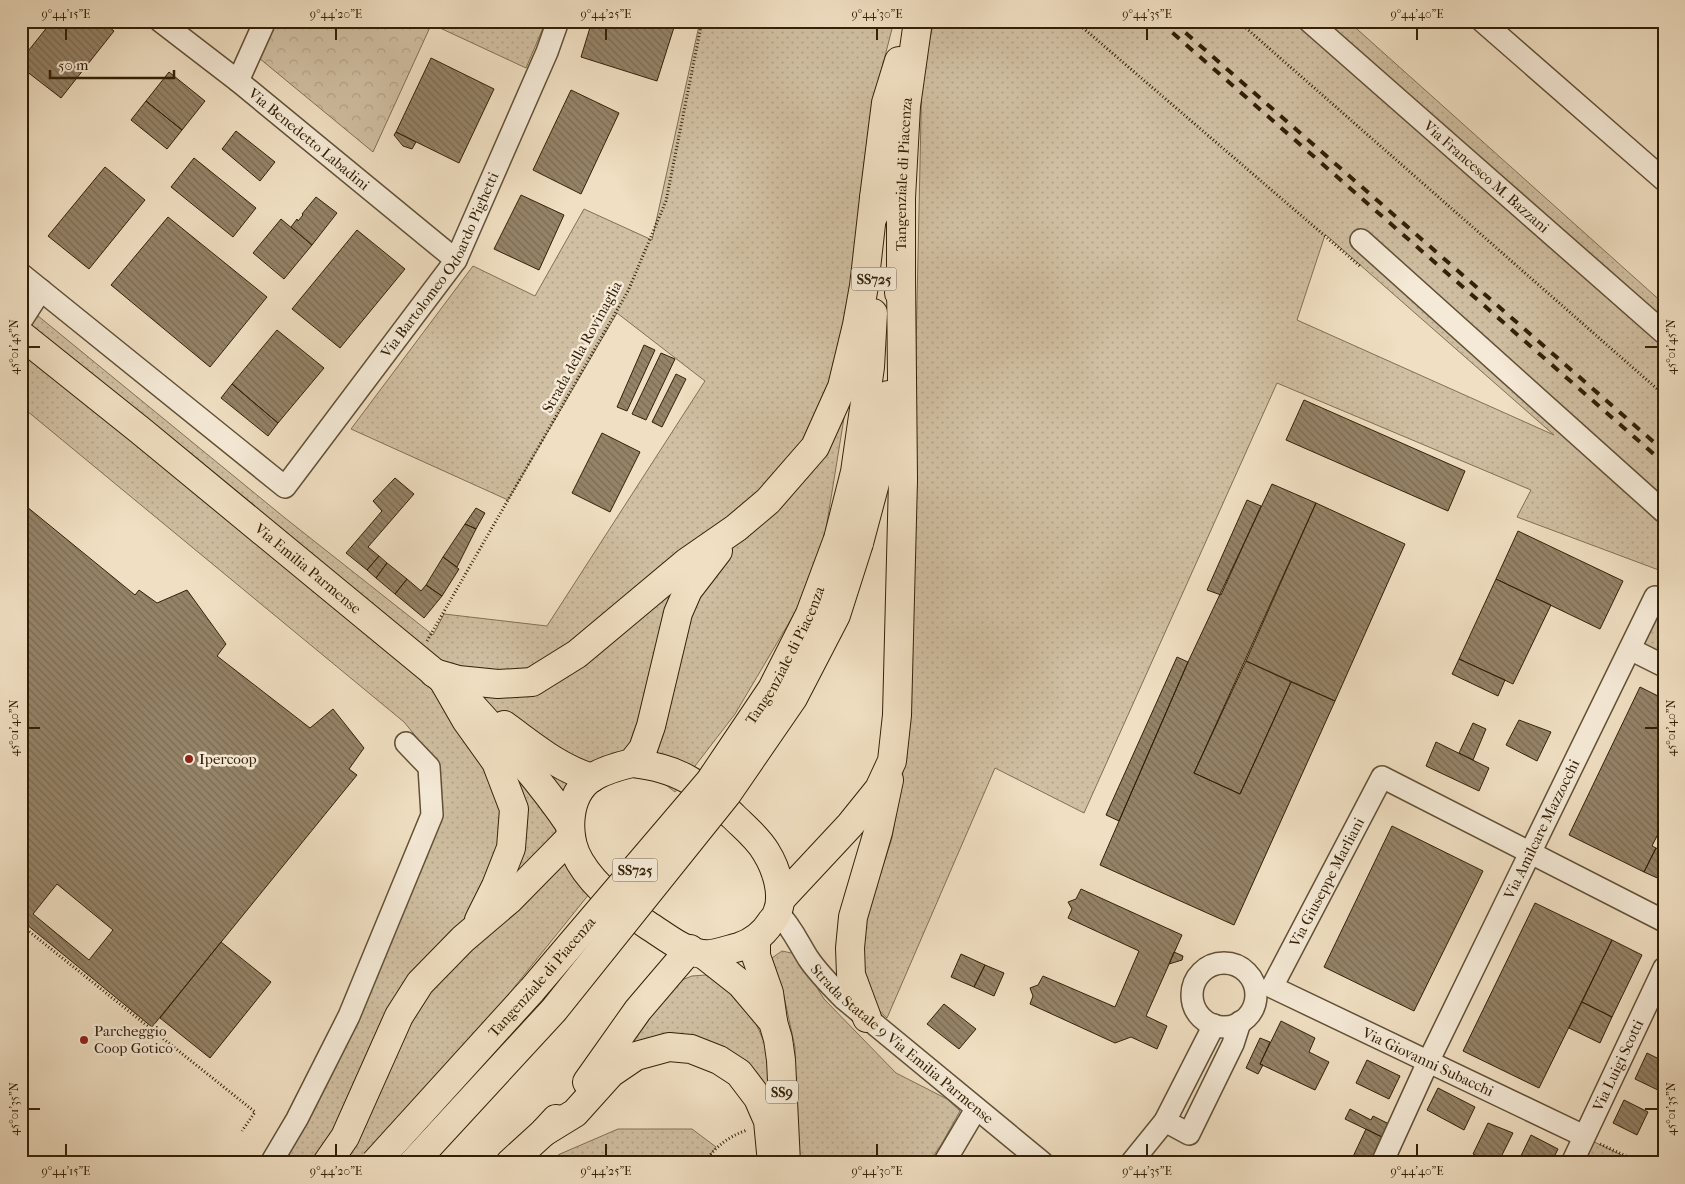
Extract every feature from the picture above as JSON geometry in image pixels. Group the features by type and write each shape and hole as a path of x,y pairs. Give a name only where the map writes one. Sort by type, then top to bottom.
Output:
{"main road":[{"name":"Tangenziale di Piacenza","path":"413,1163 554,1010 728,794 793,698 836,615 849,541 855,472 870,367 874,286 874,198 886,103 911,21"},
{"name":"Tangenziale di Piacenza","path":"375,1163 532,990 710,781 772,689 849,541 879,468 901,276 901,198 906,106 918,21"},
{"path":"432,671 458,680 498,684 532,682 577,654 687,562 736,528 768,501 814,447 842,387 864,286 874,198"},
{"path":"867,1018 851,975 850,948 854,917 886,798 897,715 903,480 901,276"},
{"name":"Via Emilia Parmense","path":"21,336 141,431 465,698 533,775 554,802 570,831"},
{"path":"632,762 643,748 651,726 678,613 688,590 736,528"},
{"path":"432,671 496,762 514,809 511,848 496,886 474,930"},
{"path":"465,698 560,765 576,774 592,778"},
{"path":"510,1163 544,1132 576,1098 638,1010 696,952 726,950 756,940 768,928 779,906 856,818 878,789 892,761"},
{"path":"773,1022 741,984 696,952 679,945 622,907 596,883 580,862 570,831 572,807 581,790 592,778 632,762 662,767 690,780 715,798 766,851 777,874 779,906"},
{"path":"327,1163 345,1136 399,1016 420,983 474,930 510,899 570,831"},
{"path":"756,940 756,956 770,993 773,1022"},
{"name":"SS9","path":"773,1022 780,1053 786,1163"},
{"path":"544,1132 575,1113 611,1073 636,1056 669,1048 691,1048 719,1060 739,1073 758,1098 768,1121 772,1163"}],"street":[{"name":"Via Benedetto Labadini","path":"160,21 238,81 456,260"},
{"path":"238,81 265,21"},
{"name":"Via Bartolomeo Odoardo Pighetti","path":"41,290 285,487 456,260 543,61 558,21"},
{"name":"Via Francesco M. Bazzani","path":"1309,21 1664,333"},
{"path":"1482,21 1664,180"},
{"path":"1361,240 1664,512"},
{"path":"21,274 41,290 21,321"},
{"path":"21,352 58,365"},
{"name":"Via Amilcare Mazzocchi","path":"1382,1163 1428,1062 1532,853 1655,597"},
{"path":"1630,649 1664,666"},
{"path":"271,1163 297,1119 349,1016 432,816 429,767 406,743"},
{"name":"Via Giuseppe Marliani","path":"1272,987 1382,777 1532,853"},
{"path":"1532,853 1664,921"},
{"name":"Strada Statale 9 Via Emilia Parmense","path":"779,906 809,959 844,999 1043,1163"},
{"path":"1220,963 1231,964 1241,968 1249,975 1254,984 1256,995 1254,1006 1249,1015 1240,1022 1223,1027 1214,1025 1204,1020 1197,1012 1192,992 1194,981 1210,966 1220,963"},
{"name":"Via Luigi Scotti","path":"1572,1163 1664,968"},
{"name":"Via Giovanni Subacchi","path":"1272,987 1584,1136"},
{"path":"1165,1121 1190,1134 1233,1044 1240,1022"},
{"path":"1131,1163 1165,1121 1214,1025"},
{"path":"944,1163 976,1109"}],"path":[{"name":"Strada della Rovinaglia","path":"432,671 628,292 646,250 666,201 702,21"},
{"path":"1238,21 1664,395"},
{"path":"21,925 255,1112 242,1131"},
{"path":"704,1163 719,1144 732,1136 768,1121"},
{"path":"1584,1136 1641,1163"}],"green space":[{"path":"276,21 426,21 431,25 373,152 259,58"},
{"path":"425,21 546,21 526,68"},
{"path":"700,21 894,21 875,95 856,344 819,572 735,714 675,792 653,775 627,774 600,787 586,806 581,832 593,861 606,873 380,1154 370,1163 278,1163 438,820 441,780 431,755 404,722 21,406 21,302 285,518 433,635 444,614 547,626 705,381 617,313 508,500 351,429 473,266 535,296 584,209 652,240"},
{"path":"934,21 1348,21 1664,304 1664,572 1517,517 1531,490 1277,383 1084,813 995,768 887,1018 873,1005 865,980 861,941 892,838 905,760 922,72","holes":["1326,235 1554,435 1297,320"]},
{"path":"1664,584 1664,654 1642,644"},
{"path":"782,951 796,954 824,999 896,1073 947,1099 960,1111 941,1145 928,1163 797,1163 795,1047 783,992 772,958"},
{"path":"706,975 729,989 751,1012 768,1051 770,1090 766,1092 746,1069 628,1049 632,1034 674,983 692,976"},
{"path":"618,1129 692,1129 716,1147 704,1163 545,1163 560,1154"},
{"path":"1584,1137 1638,1163 1572,1163"}],"building":[{"path":"52,21 102,21 114,31 61,98 21,67 21,60"},
{"path":"592,21 676,21 657,81 581,57"},
{"path":"431,58 494,89 459,163 396,132"},
{"path":"169,72 205,101 182,130 146,101"},
{"path":"571,90 619,113 581,194 533,170"},
{"path":"146,101 182,130 167,149 131,120"},
{"path":"236,131 275,162 260,181 222,149"},
{"path":"396,132 416,142 412,149 403,146 394,135"},
{"path":"194,158 256,208 233,237 171,187"},
{"path":"105,167 145,200 89,269 48,236"},
{"path":"521,195 564,215 539,270 494,249"},
{"path":"316,197 337,213 312,245 291,227 303,215"},
{"path":"168,217 267,297 210,367 111,285"},
{"path":"281,219 312,245 284,279 253,253"},
{"path":"357,230 405,269 340,348 292,309"},
{"path":"277,330 324,368 278,423 232,384"},
{"path":"644,345 655,350 627,411 617,407"},
{"path":"661,353 675,359 646,420 632,414"},
{"path":"676,374 686,379 662,427 652,422"},
{"path":"232,384 278,423 268,436 221,398"},
{"path":"1304,400 1465,471 1448,511 1286,440"},
{"path":"602,433 640,452 610,512 572,493"},
{"path":"395,478 414,494 368,547 379,556 367,570 346,553 382,511 373,501"},
{"path":"1272,484 1316,503 1194,773 1240,794 1291,682 1335,701 1234,925 1100,865 1188,662"},
{"path":"1247,500 1261,506 1221,595 1207,590"},
{"name":"Ipercoop","path":"21,502 135,595 139,590 157,603 187,590 226,644 217,656 310,728 333,709 364,748 349,769 357,775 152,1027 21,920","holes":["57,884 113,930 89,960 33,914"]},
{"path":"1316,503 1405,544 1335,701 1246,661"},
{"path":"476,508 485,513 476,529 465,524"},
{"path":"465,524 476,529 457,567 443,557"},
{"path":"1518,531 1623,581 1600,629 1496,579"},
{"path":"379,556 387,563 376,578 367,570"},
{"path":"443,557 459,569 442,596 426,585"},
{"path":"387,563 407,579 395,594 376,578"},
{"path":"407,579 421,591 426,585 442,596 424,618 395,594"},
{"path":"1496,579 1551,605 1513,684 1459,659"},
{"path":"1177,657 1188,662 1119,821 1106,815"},
{"path":"1459,659 1505,680 1498,696 1452,674"},
{"path":"1246,661 1291,682 1240,794 1194,773"},
{"path":"1640,687 1664,699 1664,822 1652,846 1656,848 1644,872 1569,835"},
{"path":"1519,720 1551,732 1537,761 1506,745"},
{"path":"1473,723 1486,729 1473,760 1459,753"},
{"path":"1436,742 1489,768 1479,791 1426,766"},
{"path":"1392,826 1483,871 1414,1011 1324,967"},
{"path":"1656,848 1664,852 1664,881 1644,872"},
{"path":"1081,889 1182,935 1146,1016 1167,1026 1157,1049 1131,1037 1115,1043 1030,1004 1033,996 1030,988 1038,985 1043,976 1115,1007 1139,951 1068,918 1072,909 1068,902 1076,899"},
{"path":"1535,903 1612,940 1539,1088 1463,1051"},
{"path":"1612,940 1642,955 1612,1017 1582,1002"},
{"path":"221,942 271,982 210,1058 160,1018"},
{"path":"1174,952 1183,956 1182,960 1169,964"},
{"path":"961,954 985,965 974,987 951,977"},
{"path":"985,965 1004,973 994,996 974,987"},
{"path":"1582,1002 1612,1017 1600,1043 1569,1028"},
{"path":"944,1004 976,1029 959,1049 927,1024"},
{"path":"1281,1021 1315,1038 1309,1052 1329,1062 1315,1090 1260,1064"},
{"path":"1260,1038 1270,1042 1260,1064 1263,1065 1258,1074 1246,1068"},
{"path":"1647,1053 1664,1063 1664,1082 1660,1091 1635,1079"},
{"path":"1367,1060 1400,1076 1389,1099 1356,1083"},
{"path":"1438,1088 1475,1107 1464,1130 1427,1110"},
{"path":"1624,1100 1648,1112 1637,1135 1613,1123"},
{"path":"1350,1109 1371,1120 1373,1116 1391,1125 1384,1138 1345,1119"},
{"path":"1488,1123 1513,1133 1498,1163 1490,1163 1473,1154"},
{"path":"1366,1129 1384,1138 1373,1163 1350,1163"},
{"path":"1531,1135 1558,1149 1551,1163 1518,1162"}],"railway":[{"path":"1159,21 1664,463"},
{"path":"1172,21 1664,451"}],"place":[{"name":"Ipercoop","path":"189,759"},
{"name":"Parcheggio Coop Gotico","path":"84,1040"}]}
